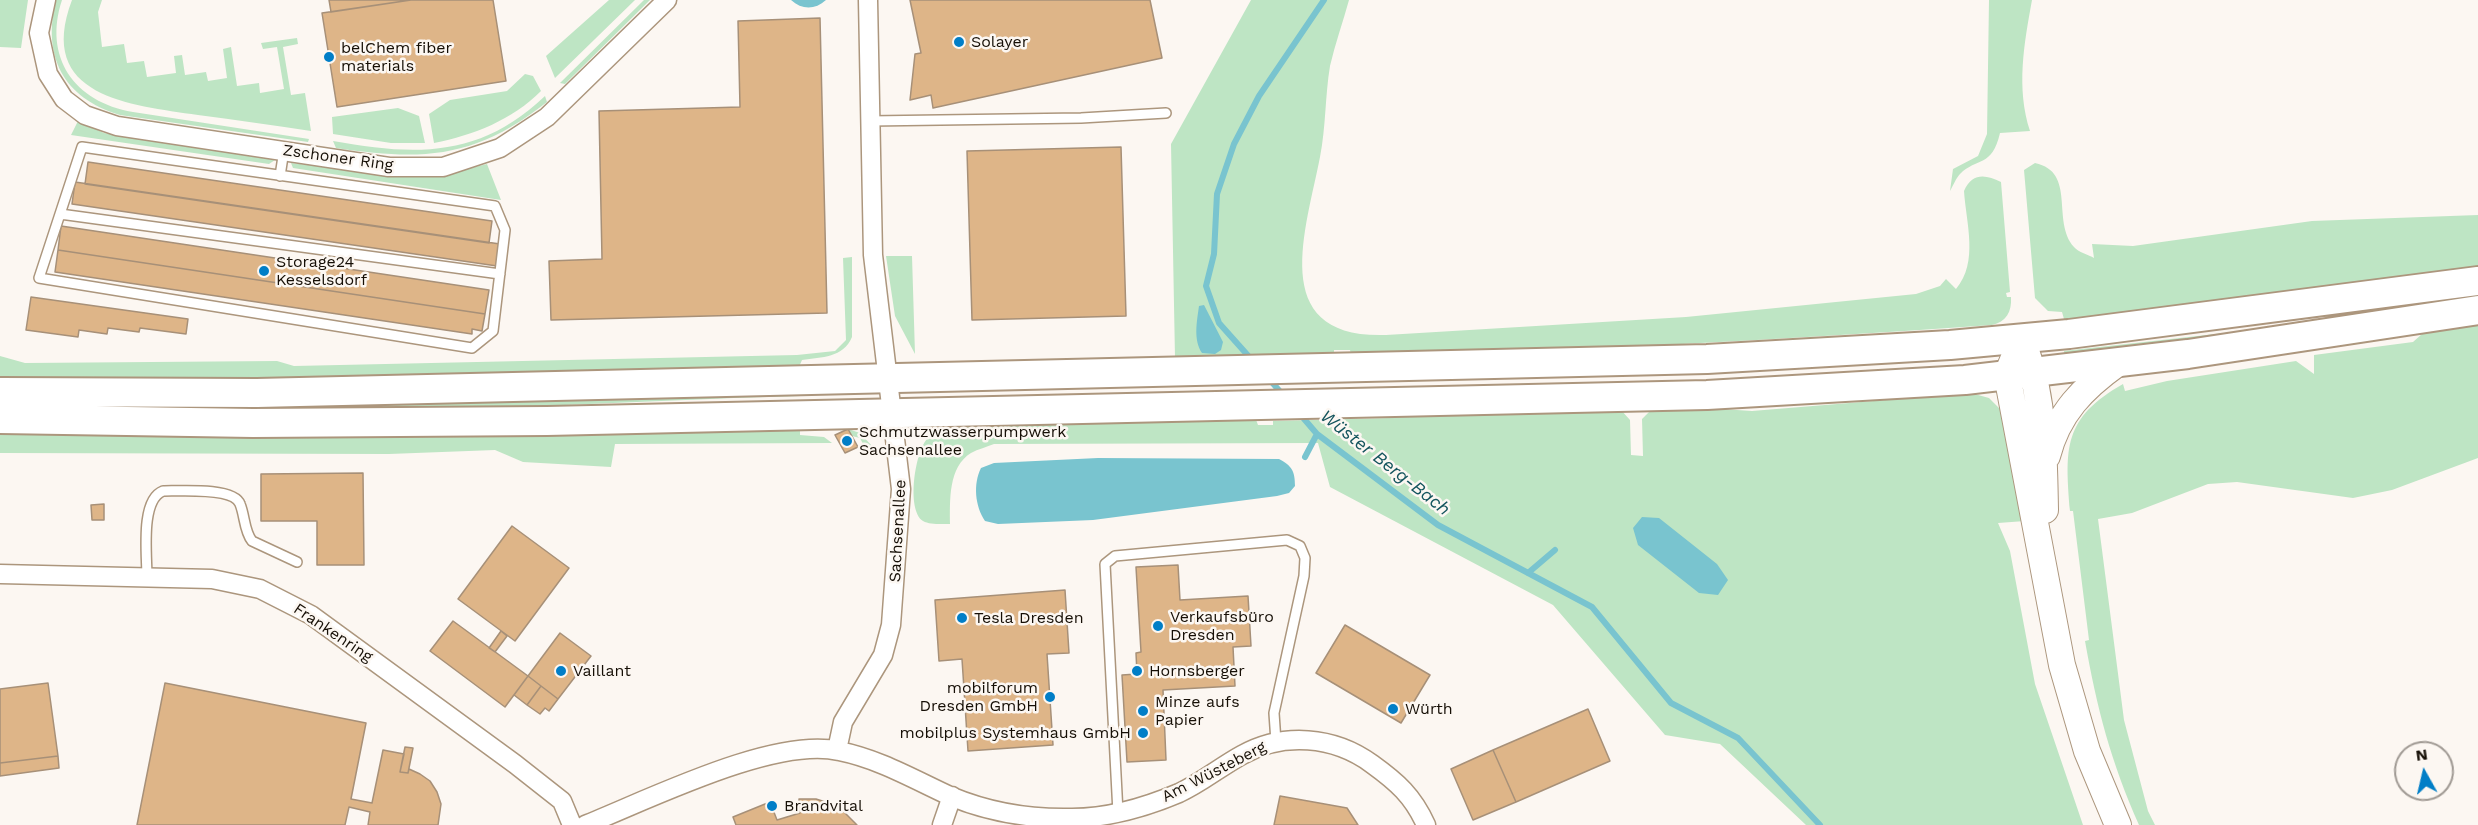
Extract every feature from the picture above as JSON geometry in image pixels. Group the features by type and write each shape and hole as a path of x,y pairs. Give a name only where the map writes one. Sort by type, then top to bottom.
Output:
{"main road":[{"path":"0,392 257,393 1229,372 1707,358 1950,345 2022,338 2478,281"},
{"path":"0,418 264,423 1256,407 1707,395 1883,386 2118,363 2338,333 2478,310"},
{"path":"2022,338 2020,373 2045,571 2062,665 2074,711 2100,786 2118,825"},
{"path":"2044,468 2053,433 2063,414 2093,381 2118,363"},
{"path":"2020,373 2044,468 2045,571"}],"street":[{"name":"Zschoner Ring","path":"46,0 39,33 48,74 64,99 85,115 117,126 389,167 443,167 500,147 547,117 667,0"},
{"name":"Sachsenallee","path":"837,750 843,722 883,655 891,625 902,489 873,255 868,0"},
{"name":"Frankenring","path":"0,574 212,579 260,589 311,615 562,801 572,825"},
{"name":"Am Wüsteberg","path":"837,750 875,761 952,796 990,809 1032,818 1074,818 1118,813 1179,793 1241,755 1276,742 1306,739 1336,746 1362,757 1401,785 1426,825"},
{"path":"585,825 742,763 777,752 837,750"},
{"path":"942,825 952,796"}],"lane":[{"path":"870,121 1070,118 1166,113"},
{"path":"82,147 280,176 495,206 505,230 493,331 472,348 39,278 82,147"},
{"path":"280,176 284,150"},
{"path":"60,214 500,274"},
{"path":"147,578 148,504 157,493 163,491 222,493 234,497 240,505 248,536 297,562"},
{"path":"1118,813 1105,564 1115,556 1287,540 1300,546 1305,558 1304,576 1274,713 1276,742"}],"green space":[{"path":"0,0 28,0 21,48 0,47"},
{"path":"56,0 62,0 57,21 57,40 61,58 68,74 94,98 112,107 133,112 309,139 308,142 120,115 84,98 61,72 55,57 52,20"},
{"path":"72,0 102,0 98,12 102,47 124,44 127,63 144,61 147,77 176,73 174,56 182,55 185,75 206,72 208,81 227,78 223,49 231,47 237,86 259,83 260,93 284,89 277,47 263,49 261,43 297,38 298,44 283,47 291,95 305,93 311,131 144,106 118,100 96,90 78,76 67,57 64,32"},
{"path":"609,0 635,0 555,78 546,56"},
{"path":"644,0 650,0 565,84 560,83"},
{"path":"1251,0 1349,0 1330,66 1322,146 1303,246 1303,275 1309,300 1323,319 1348,331 1386,335 1686,317 1916,294 1940,286 1946,279 1956,289 1963,278 1969,255 1964,191 1971,181 1979,177 2001,182 2010,292 2006,293 2007,297 2011,297 2009,312 2004,319 1992,325 1752,340 1352,358 1350,350 1334,350 1334,353 1175,358 1171,144"},
{"path":"1989,0 2032,0 2024,49 2022,82 2030,131 2000,133 1993,152 1960,174 1950,191 1953,169 1978,156 1987,134"},
{"path":"525,74 533,76 541,91 530,101 492,125 464,136 434,143 429,114 450,100 507,91"},
{"path":"545,96 547,102 521,121 472,145 447,151 422,154 367,152 336,148 333,141 392,149 419,150 446,147 471,141 496,131 521,116"},
{"path":"398,108 419,116 425,143 391,143 333,134 332,117"},
{"path":"78,121 104,133 275,160 269,164 71,135"},
{"path":"291,163 407,176 447,174 487,164 501,200 293,168"},
{"path":"2035,163 2048,168 2056,176 2060,187 2067,236 2074,247 2094,258 2092,244 2133,246 2312,221 2478,215 2478,267 2248,299 2064,319 2062,312 2048,311 2035,298 2024,170"},
{"path":"886,256 912,256 915,354 895,316"},
{"path":"852,257 852,337 848,344 837,353 802,360 798,369 253,383 0,381 0,356 25,363 277,361 294,366 797,355 835,351 846,340 843,258"},
{"path":"2478,294 2478,299 2447,305 2065,357 2064,351 2242,331"},
{"path":"2478,322 2478,458 2392,490 2353,498 2237,482 2208,484 2132,513 2098,519 2124,720 2148,811 2155,825 2139,825 2120,779 2106,735 2085,641 2089,640 2073,511 2070,511 2068,469 2072,437 2079,423 2089,409 2123,384 2125,391 2167,381 2296,361 2314,374 2314,355 2413,342 2422,334"},
{"path":"799,391 800,396 319,413 188,411 0,402"},
{"path":"1971,393 1989,398 2002,411 2025,521 1998,523 2010,551 2035,684 2083,825 1806,825 1720,744 1665,735 1553,605 1330,487 1318,443 994,444 971,453 958,467 952,485 950,524 933,524 923,521 915,505 914,480 923,445 937,432 967,424 1255,417 1258,425 1273,425 1273,421 1390,418 1390,414 1621,410 1630,420 1631,455 1643,456 1642,419 1655,406 1752,411"},
{"path":"800,426 800,435 824,437 832,443 615,444 611,467 523,462 495,450 389,454 0,453 0,430"},
{"path":"848,429 860,433 872,446 860,453 858,447 863,444 860,438 852,436"}],"water":[{"path":"791,0 826,0 817,6 808,8"},
{"path":"1204,305 1223,342 1221,350 1215,354 1202,353 1197,342 1199,306"},
{"path":"1098,458 1279,459 1292,470 1295,486 1289,493 1277,496 1093,520 998,524 985,521 977,502 976,488 981,468 994,463"},
{"path":"1642,517 1659,518 1717,564 1728,580 1718,595 1699,593 1638,545 1633,528"}],"building":[{"path":"329,0 411,0 331,12"},
{"path":"411,0 493,0 506,81 337,107 322,13"},
{"path":"910,0 1150,0 1162,58 933,108 931,95 910,100 915,54 921,53"},
{"path":"820,18 827,313 551,320 549,261 602,259 599,111 740,107 738,21"},
{"path":"1121,147 1126,316 972,320 967,151"},
{"path":"88,162 492,221 489,243 85,184"},
{"path":"75,182 500,244 497,266 72,204"},
{"path":"61,226 489,290 485,314 58,250"},
{"path":"58,250 485,314 482,331 472,329 472,334 55,272"},
{"path":"31,297 188,319 186,334 140,328 139,332 108,328 107,334 79,330 78,337 26,330"},
{"name":"Schmutzwasserpumpwerk Sachsenallee","path":"848,429 858,447 845,453 835,435"},
{"path":"363,473 364,565 317,565 317,521 261,521 261,474"},
{"path":"104,504 104,520 92,520 91,505"},
{"path":"512,526 569,568 515,641 458,599"},
{"path":"1178,565 1180,600 1248,596 1251,646 1233,647 1235,686 1163,690 1166,760 1127,762 1122,675 1137,674 1136,653 1141,652 1136,567"},
{"path":"1065,590 1069,653 1047,654 1053,745 968,751 962,659 939,661 935,600"},
{"path":"453,621 528,676 505,707 430,651"},
{"path":"1345,625 1430,675 1401,723 1316,673"},
{"path":"501,631 507,636 495,652 489,648"},
{"path":"560,633 591,656 558,699 528,676"},
{"path":"528,676 541,686 527,705 514,695"},
{"path":"48,683 58,756 0,763 0,689"},
{"path":"165,683 366,723 351,799 372,803 383,750 404,754 400,772 408,773 409,769 420,774 430,781 437,792 441,804 438,825 368,825 370,812 349,807 345,825 137,825"},
{"path":"541,686 558,699 549,711 545,708 540,714 527,705"},
{"path":"1588,709 1610,761 1516,802 1493,750"},
{"path":"405,747 413,748 408,773 400,772"},
{"path":"1493,750 1516,802 1473,820 1451,769"},
{"path":"58,756 59,768 0,776 0,763"},
{"path":"1280,796 1347,808 1358,825 1274,825"},
{"path":"799,799 816,799 832,804 857,825 736,825 733,817 770,802 777,820 800,813"}],"waterway":[{"name":"Wüster Berg-Bach","path":"1252,360 1219,323 1206,286 1214,254 1217,194 1234,144 1259,96 1324,0"},
{"name":"Wüster Berg-Bach","path":"1269,379 1284,396"},
{"name":"Wüster Berg-Bach","path":"1299,413 1317,434 1438,525 1592,607 1671,703 1738,738 1820,825"},
{"path":"1305,457 1317,434"},
{"path":"1528,573 1555,550"}],"place":[{"name":"Solayer","path":"959,42"},
{"name":"belChem fiber materials","path":"329,57"},
{"name":"Storage24 Kesselsdorf","path":"264,271"},
{"name":"Schmutzwasserpumpwerk Sachsenallee","path":"847,441"},
{"name":"Tesla Dresden","path":"962,618"},
{"name":"Verkaufsbüro Dresden","path":"1158,626"},
{"name":"Vaillant","path":"561,671"},
{"name":"Hornsberger","path":"1137,671"},
{"name":"mobilforum Dresden GmbH","path":"1050,697"},
{"name":"Würth","path":"1393,709"},
{"name":"Minze aufs Papier","path":"1143,711"},
{"name":"mobilplus Systemhaus GmbH","path":"1143,733"},
{"name":"Brandvital","path":"772,806"}]}
